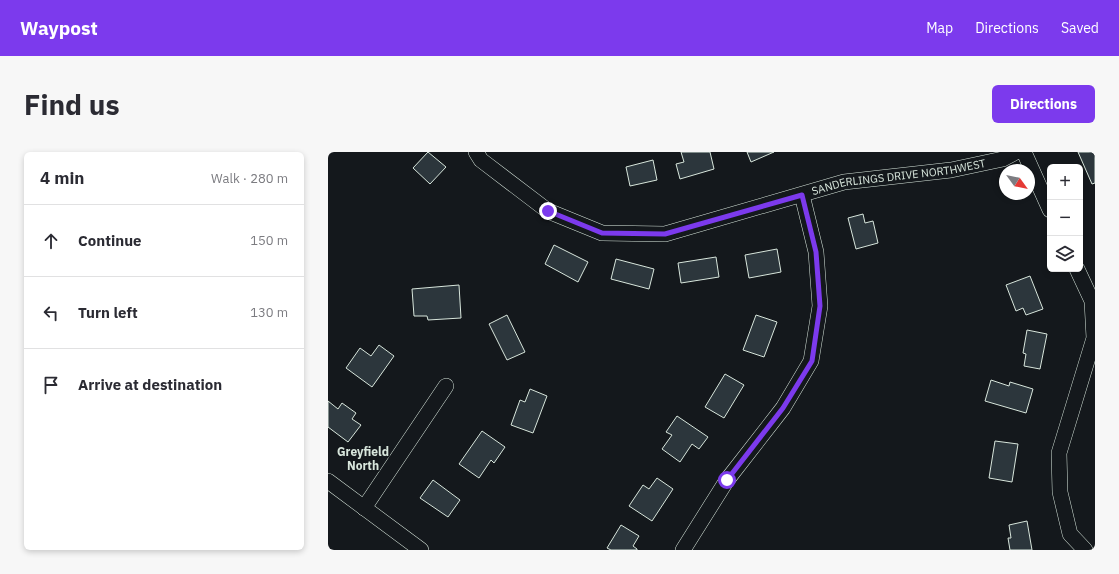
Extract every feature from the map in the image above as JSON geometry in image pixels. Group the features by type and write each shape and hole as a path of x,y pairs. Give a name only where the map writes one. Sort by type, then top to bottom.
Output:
{"street":[{"name":"SANDERLINGS DRIVE NORTHWEST","path":"476,152 481,160 548,211 602,233 665,234 844,182 951,170 1003,159 1016,152"},
{"path":"1024,152 1047,203"},
{"path":"683,550 727,480 783,408 812,361 820,306 816,252 802,195"},
{"path":"1078,272 1092,301 1094,338 1059,453 1060,492 1070,534 1085,550"},
{"path":"364,508 446,386"},
{"path":"328,481 420,550"}],"building":[{"path":"428,152 446,167 430,184 413,168"},
{"path":"681,152 710,152 714,169 680,179 676,164 684,162"},
{"path":"747,152 774,152 751,162"},
{"path":"1078,152 1095,152 1095,183 1092,184"},
{"path":"653,160 657,180 630,186 626,167"},
{"path":"863,214 865,223 873,221 878,243 856,249 848,218"},
{"path":"554,245 588,262 578,282 545,264"},
{"path":"777,249 781,272 749,278 745,255"},
{"path":"716,257 719,277 681,283 678,263"},
{"path":"616,259 654,269 649,289 611,279"},
{"path":"1030,276 1043,309 1026,315 1023,308 1016,311 1006,285"},
{"path":"459,285 461,318 428,320 427,316 414,316 412,289"},
{"path":"507,315 525,352 507,360 489,324"},
{"path":"756,315 777,322 764,357 743,350"},
{"path":"1027,330 1047,334 1040,369 1024,366 1026,354 1023,353"},
{"path":"379,345 394,356 372,387 346,368 360,348 371,356"},
{"path":"725,374 744,385 724,418 705,407"},
{"path":"991,380 1009,386 1010,382 1033,389 1026,413 985,401"},
{"path":"530,389 547,396 533,433 511,425 520,400 525,402"},
{"path":"328,401 338,409 342,403 356,413 352,419 361,425 348,442 328,427"},
{"path":"677,416 708,437 699,449 692,444 680,462 662,449 672,435 666,432"},
{"path":"482,431 505,447 494,463 491,460 479,478 459,464"},
{"path":"995,441 1018,444 1012,482 989,478"},
{"path":"657,478 673,489 652,521 629,506 643,485 649,489"},
{"path":"433,480 460,500 448,517 420,498"},
{"path":"1027,521 1032,550 1010,550 1008,538 1011,538 1009,525"},
{"path":"621,525 639,536 633,546 637,550 611,550 607,548"}],"district":[{"name":"Greyfield North","path":"363,459"}],"route":[{"path":"548,211 602,233 665,234 802,195 816,252 820,306 812,361 783,408 727,480"}]}
